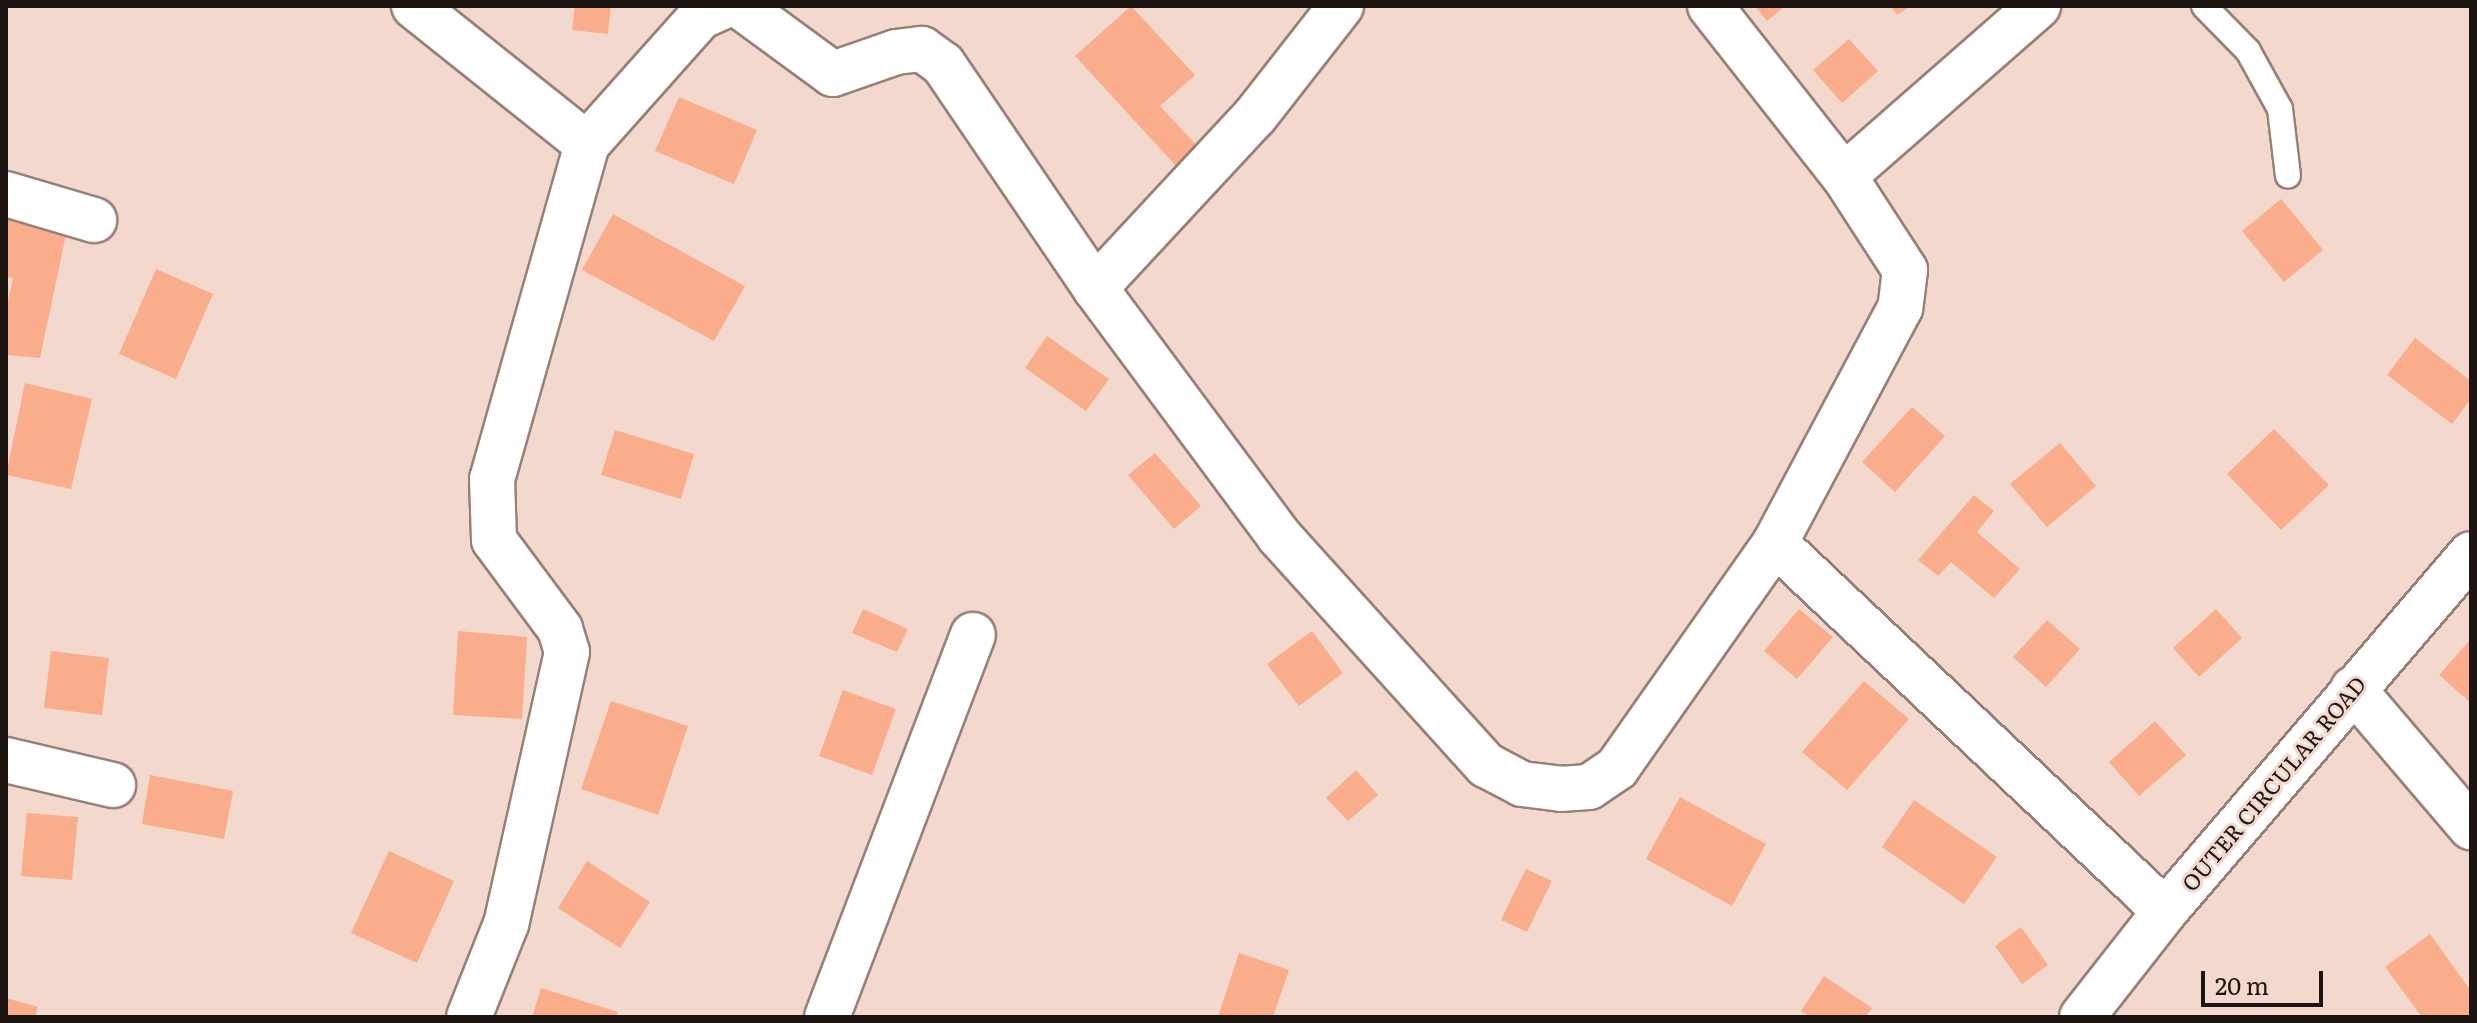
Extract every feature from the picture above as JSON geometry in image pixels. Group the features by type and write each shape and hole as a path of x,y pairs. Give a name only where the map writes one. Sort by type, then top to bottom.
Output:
{"street":[{"path":"414,6 587,144"},
{"path":"469,1017 506,924 567,652 560,629 494,540 492,479 587,144 700,17 725,6"},
{"path":"740,6 833,74 909,50 922,49 943,64 1095,288 1279,536 1486,765 1522,784 1589,787 1617,768 1775,543 1900,308 1905,270 1844,176 1710,6"},
{"path":"1095,288 1255,116 1341,6"},
{"path":"1844,176 2038,6"},
{"path":"6,194 94,220"},
{"path":"1775,543 2165,911"},
{"name":"OUTER CIRCULAR ROAD","path":"2082,1017 2165,911 2471,554"},
{"path":"827,1017 973,635"},
{"path":"2353,689 2471,827"},
{"path":"6,760 113,785"}],"lane":[{"path":"2204,6 2248,51 2280,109 2288,176"}],"building":[{"path":"575,6 611,6 608,34 572,30"},
{"path":"1131,6 1195,75 1160,106 1200,149 1178,168 1075,56"},
{"path":"1755,6 1785,6 1767,21"},
{"path":"1891,6 1911,6 1897,15"},
{"path":"1849,39 1878,71 1842,103 1813,70"},
{"path":"679,97 757,130 734,184 655,151"},
{"path":"2281,199 2323,250 2284,282 2242,231"},
{"path":"6,212 68,225 40,358 6,355 6,309 13,278 6,277"},
{"path":"613,214 745,286 714,341 582,270"},
{"path":"156,269 213,294 176,379 119,354"},
{"path":"1047,336 1109,379 1086,411 1025,368"},
{"path":"2415,338 2471,381 2471,399 2452,424 2387,375"},
{"path":"25,383 92,399 71,489 6,475"},
{"path":"1912,407 1945,436 1895,492 1862,462"},
{"path":"2274,429 2329,485 2281,530 2227,474"},
{"path":"615,430 694,454 681,499 601,475"},
{"path":"2060,443 2096,486 2047,527 2010,484"},
{"path":"1155,453 1201,506 1174,529 1128,475"},
{"path":"1974,495 1994,511 1977,532 2020,569 1994,598 1951,562 1938,576 1918,560"},
{"path":"863,609 908,629 897,652 852,633"},
{"path":"1799,609 1833,637 1797,679 1764,651"},
{"path":"2216,609 2242,638 2199,677 2173,648"},
{"path":"2047,620 2080,649 2046,687 2013,657"},
{"path":"458,631 527,637 522,719 453,715"},
{"path":"1312,631 1343,673 1299,706 1267,664"},
{"path":"2471,639 2471,703 2439,675"},
{"path":"51,651 109,658 102,715 44,708"},
{"path":"1864,681 1909,719 1847,790 1802,752"},
{"path":"843,690 896,709 872,775 819,756"},
{"path":"611,701 688,726 658,815 581,789"},
{"path":"2155,721 2186,755 2139,796 2109,762"},
{"path":"1356,770 1378,795 1348,821 1326,798"},
{"path":"150,775 233,791 224,839 142,824"},
{"path":"1680,797 1766,844 1732,906 1646,859"},
{"path":"1914,800 1997,857 1964,904 1882,847"},
{"path":"27,813 78,817 72,880 21,876"},
{"path":"389,851 454,881 417,963 351,933"},
{"path":"587,861 650,902 620,948 558,908"},
{"path":"1526,869 1552,881 1527,932 1501,920"},
{"path":"2021,927 2048,965 2022,984 1995,946"},
{"path":"2430,934 2471,991 2471,1017 2422,1017 2385,967"},
{"path":"1239,953 1289,970 1273,1017 1218,1017"},
{"path":"1824,976 1872,1008 1865,1017 1810,1017 1801,1011"},
{"path":"541,988 618,1012 617,1017 532,1017"},
{"path":"6,998 38,1007 35,1017 6,1017"}]}
